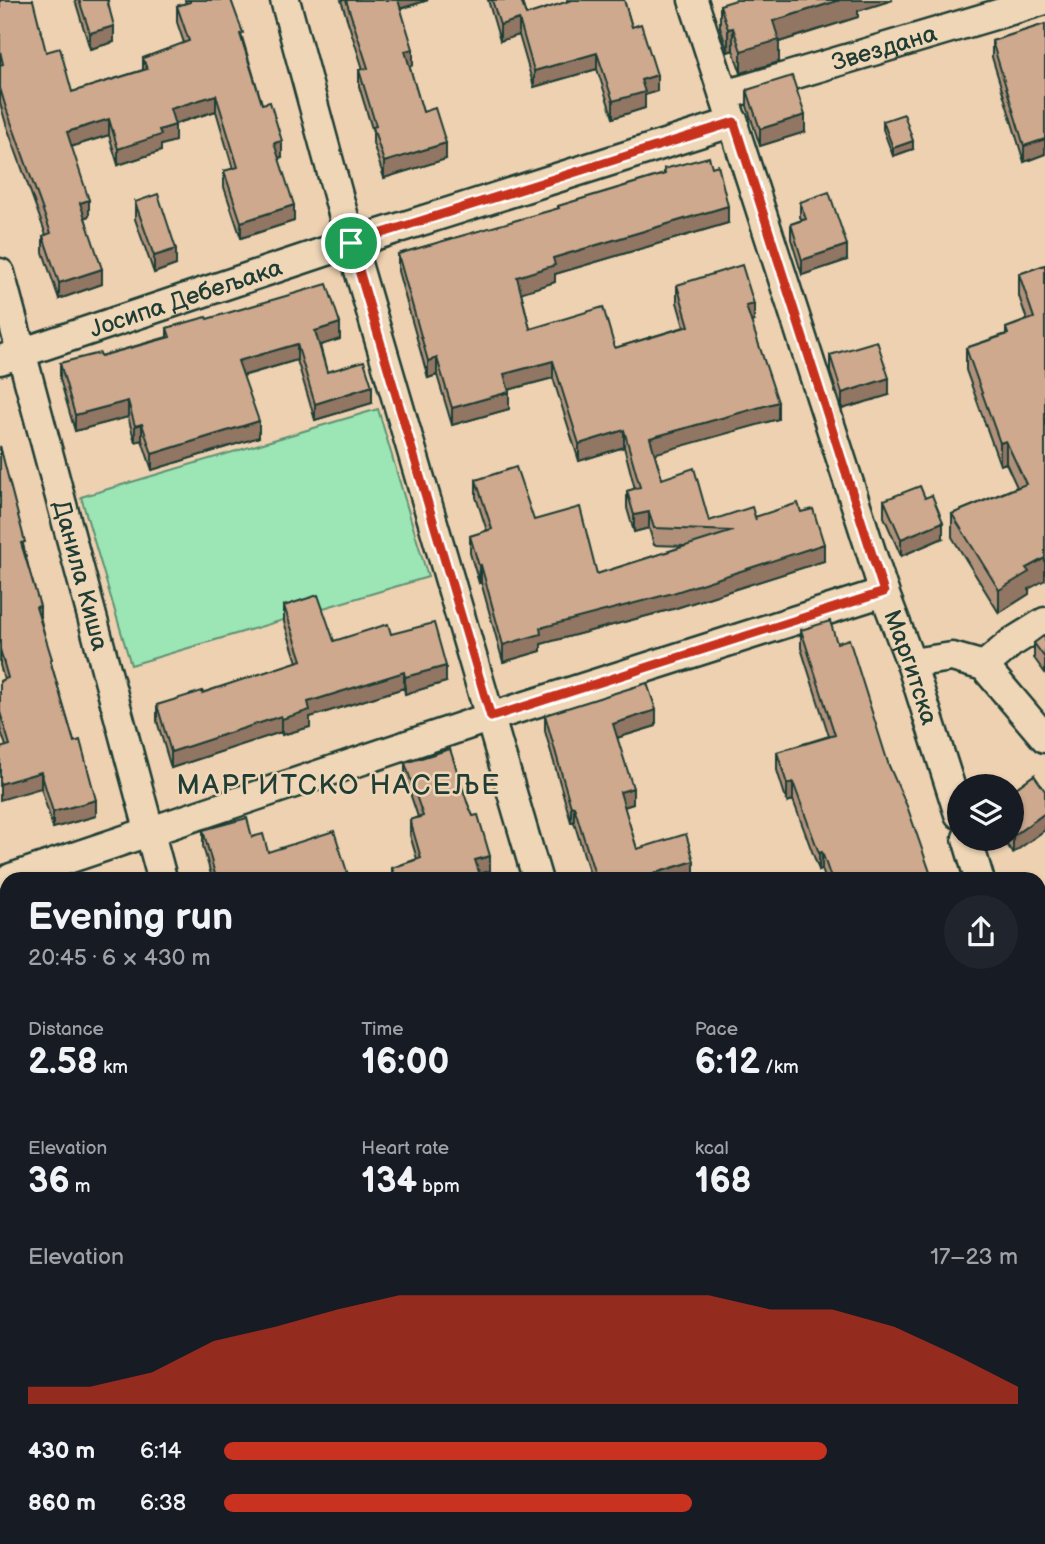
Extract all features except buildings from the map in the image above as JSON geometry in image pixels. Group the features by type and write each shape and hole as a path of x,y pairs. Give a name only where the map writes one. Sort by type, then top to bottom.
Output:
{"street":[{"path":"285,0 351,243 535,872"},
{"name":"Маргитска","path":"693,0 884,592 911,663 947,776"},
{"name":"Звездана","path":"725,95 1045,0"},
{"name":"Јосипа Дебељака","path":"11,357 351,243 734,122"},
{"name":"Данила Киша","path":"0,273 11,357 160,872"},
{"path":"30,872 491,717 884,592"},
{"path":"984,666 1011,643 1045,622"},
{"path":"911,663 952,657 984,666 1045,738"},
{"path":"971,851 977,872"}],"green space":[{"path":"378,409 428,577 131,665 81,497"}],"district":[{"name":"МАРГИТСКО НАСЕЉЕ","path":"339,785"}],"route":[{"path":"734,122 884,592 491,717 351,243 734,122"}]}
